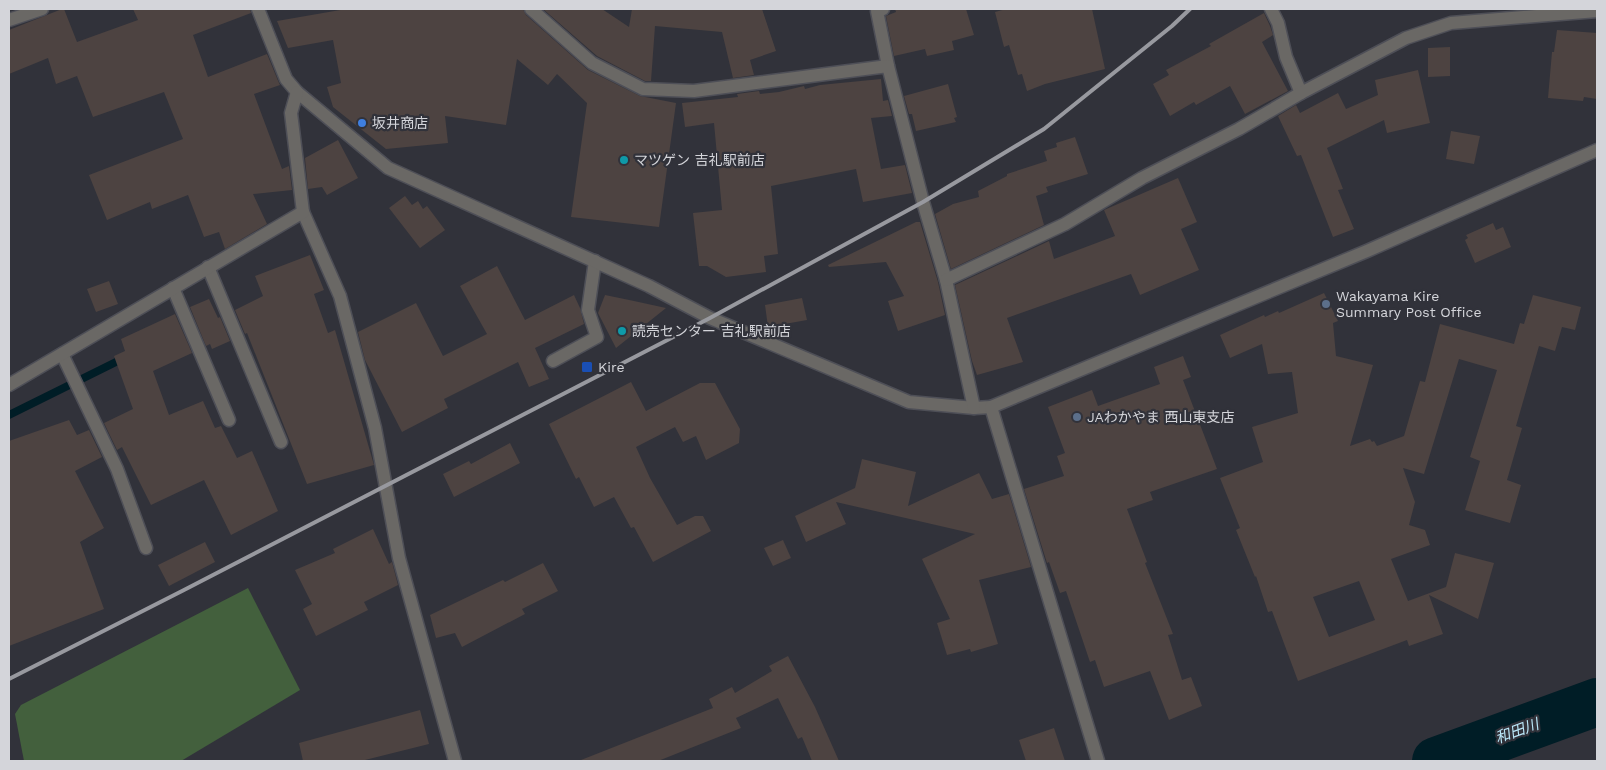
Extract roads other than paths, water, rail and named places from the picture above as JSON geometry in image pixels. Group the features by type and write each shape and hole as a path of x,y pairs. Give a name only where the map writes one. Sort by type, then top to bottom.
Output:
{"street":[{"path":"9,20 42,9"},
{"path":"258,9 286,79 297,92 388,168 649,286 710,318 910,402 974,408 991,407 1367,251 1597,150"},
{"path":"531,9 592,63 643,89 694,90 888,66"},
{"path":"882,9 877,11 888,66 921,194 946,280 974,408"},
{"path":"1271,9 1278,23 1286,58 1301,93"},
{"path":"946,280 1065,224 1142,178 1239,129 1301,93 1406,38 1451,23 1597,11"},
{"path":"297,92 292,113 303,212 340,296 375,428 399,558 455,761"},
{"path":"9,385 303,212"},
{"path":"553,362 597,337 588,310 594,261"},
{"path":"208,268 281,442"},
{"path":"173,288 229,420"},
{"path":"62,354 117,469 146,548"},
{"path":"991,407 1098,761"}],"waterway":[{"path":"9,415 124,358"},
{"name":"和田川","path":"1436,761 1597,702"}],"railway":[{"path":"9,679 710,318 923,202 1044,129 1172,26 1190,9"}],"place":[{"name":"坂井商店","path":"362,123"},
{"name":"マツゲン 吉礼駅前店","path":"624,160"},
{"name":"Wakayama Kire Summary Post Office","path":"1326,304"},
{"name":"読売センター 吉礼駅前店","path":"622,331"},
{"name":"Kire","path":"587,367"},
{"name":"JAわかやま 西山東支店","path":"1077,417"}]}
